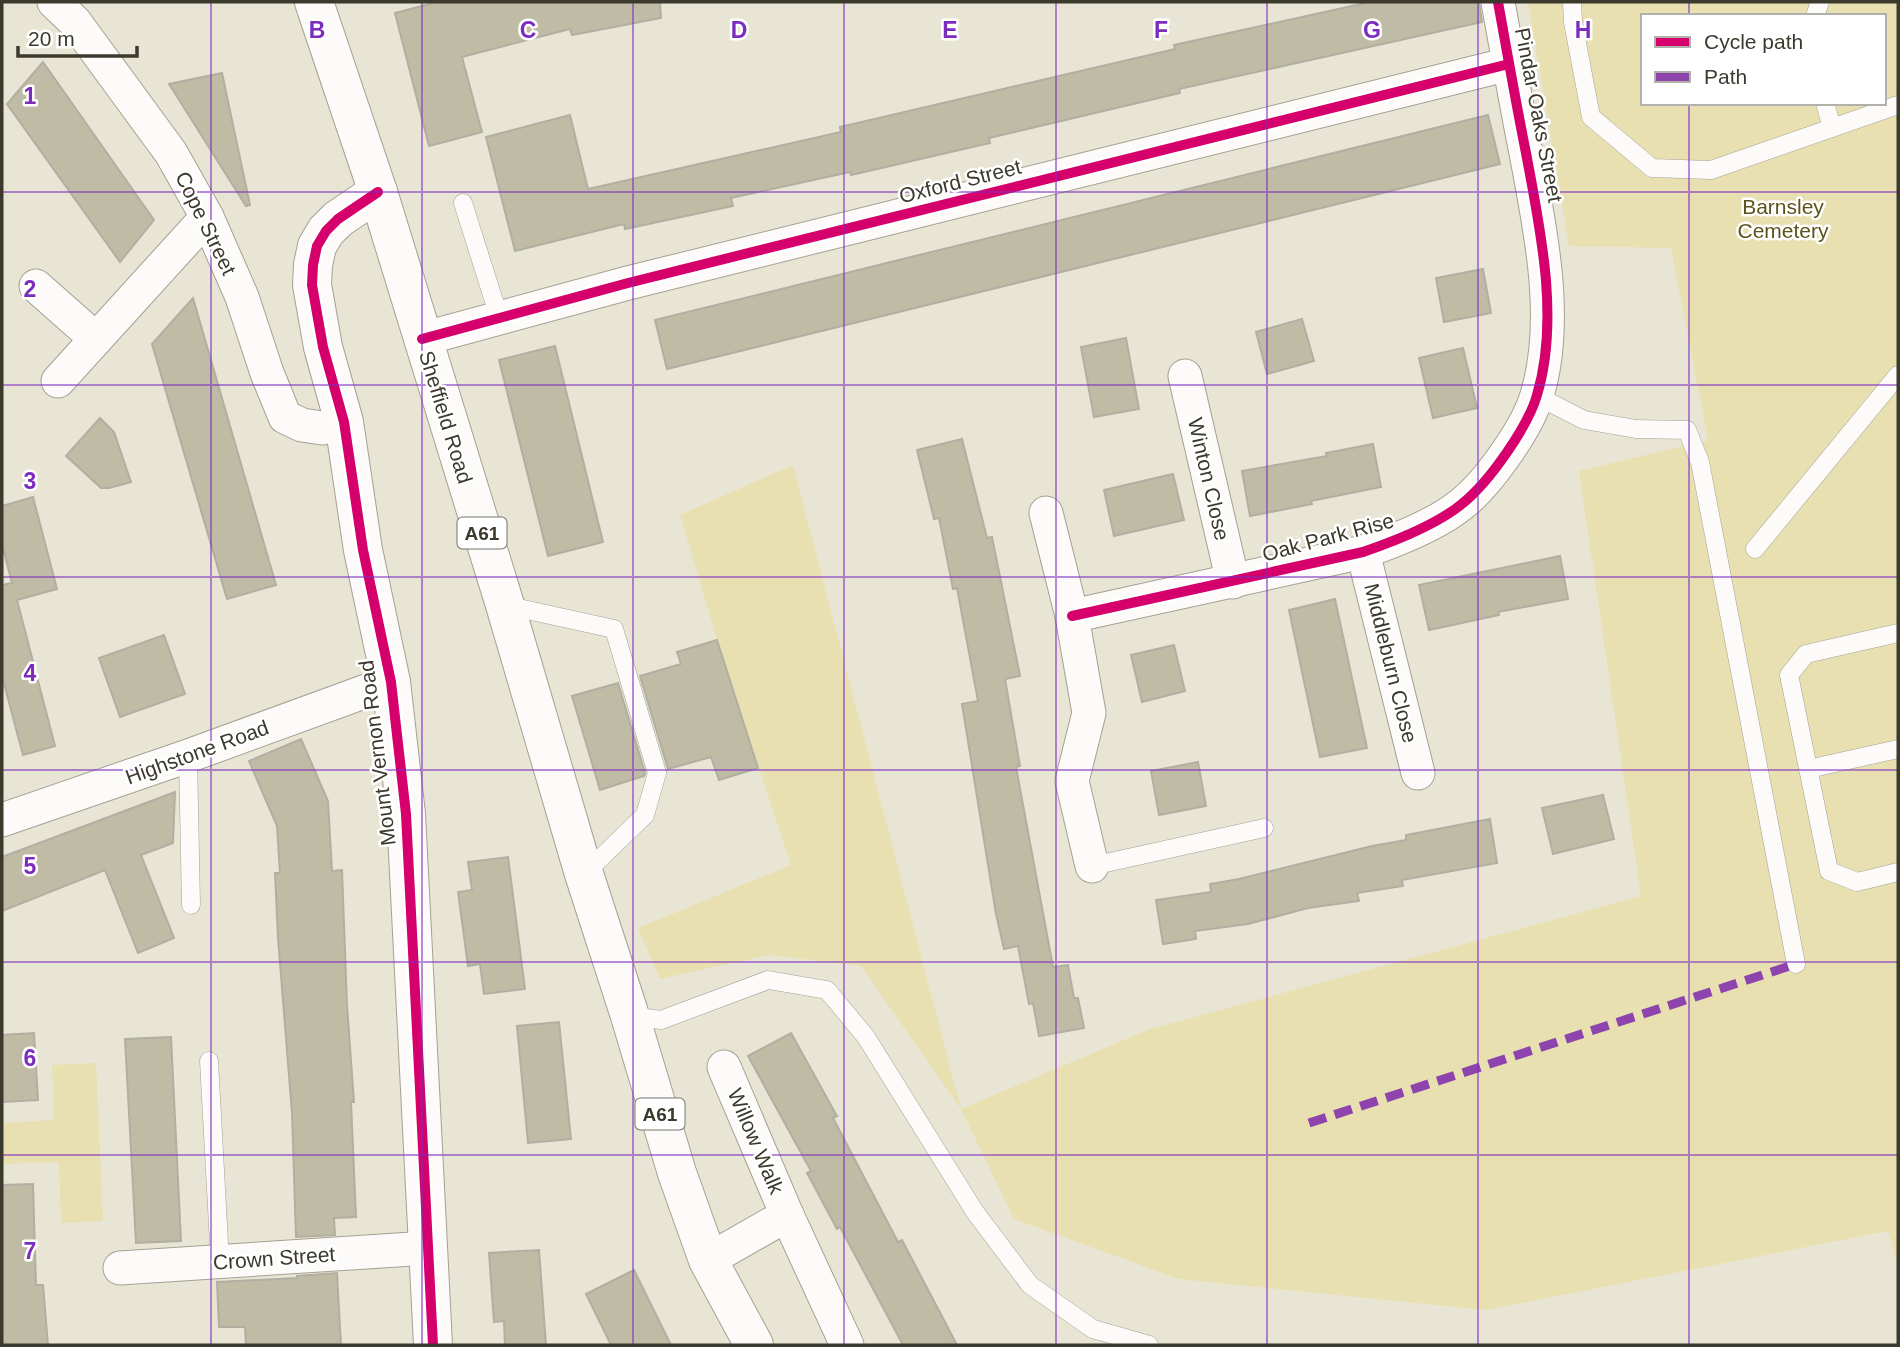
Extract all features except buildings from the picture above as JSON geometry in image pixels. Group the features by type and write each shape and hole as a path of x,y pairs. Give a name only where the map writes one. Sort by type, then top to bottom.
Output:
{"main road":[{"name":"Sheffield Road","path":"314,2 378,191 584,874"},
{"name":"Mount Vernon Road","path":"378,191 338,219 326,231 317,246 312,285 323,347 344,422 363,550 391,681 406,814 433,1345"},
{"name":"A61","path":"584,874 677,1173 708,1261 754,1345"}],"street":[{"name":"Cope Street","path":"54,2 75,22 171,153 207,217 242,297 267,373 285,417 302,425 322,428 344,422"},
{"name":"Pindar Oaks Street","path":"1498,2 1542,235"},
{"name":"Oxford Street","path":"422,339 499,317 1509,64"},
{"path":"58,381 207,217"},
{"name":"Oak Park Rise","path":"1072,616 1363,552 1408,536 1463,503 1507,455 1537,396 1547,337 1542,235"},
{"path":"36,286 96,339"},
{"name":"Winton Close","path":"1185,376 1233,582"},
{"path":"1046,513 1072,616 1089,713 1072,781 1092,866"},
{"name":"Middleburn Close","path":"1363,552 1418,773"},
{"name":"Highstone Road","path":"2,820 188,756 391,681"},
{"name":"Willow Walk","path":"724,1067 787,1215 847,1345"},
{"name":"Willow Walk","path":"708,1261 787,1215"},
{"name":"Crown Street","path":"120,1268 428,1248"}],"lane":[{"path":"1572,2 1573,22 1591,117 1652,168 1711,170 1898,105"},
{"path":"1826,105 1832,128"},
{"path":"463,203 499,317"},
{"path":"1755,549 1898,376"},
{"path":"1537,396 1584,420 1636,429 1687,430 1700,462 1796,964"},
{"path":"1873,406 1898,399"},
{"path":"505,605 614,629 657,772 645,815 584,874"},
{"path":"1898,633 1806,654 1788,675 1829,871 1857,882 1898,872"},
{"path":"1808,769 1898,749"},
{"path":"188,756 191,905"},
{"path":"1092,866 1264,828"},
{"path":"630,1016 661,1020 768,980 827,990 866,1037 975,1212 1030,1285 1093,1328 1149,1345"},
{"path":"209,1061 220,1262"}],"green space":[{"name":"Barnsley Cemetery","path":"1528,2 1898,2 1898,1264 1888,1231 1486,1310 1179,1279 1014,1219 961,1109 1150,1029 1641,896 1579,471 1708,440 1671,248 1569,246"},
{"path":"793,465 961,1109 861,966 769,955 660,979 638,928 791,865 717,640 680,515"},
{"path":"96,1063 103,1221 61,1223 59,1162 2,1164 2,1123 54,1120 52,1065"}],"marked path":[{"path":"1309,1123 1796,964"}],"cycle path":[{"path":"1072,616 1363,552 1388,543 1453,511 1484,482 1506,453 1525,422 1537,395 1544,366 1547,305 1542,242 1498,2"},
{"path":"422,339 628,283 1509,64"},
{"path":"378,192 338,219 326,231 317,246 312,285 323,347 344,422 363,550 391,682 406,814 433,1345"}]}
